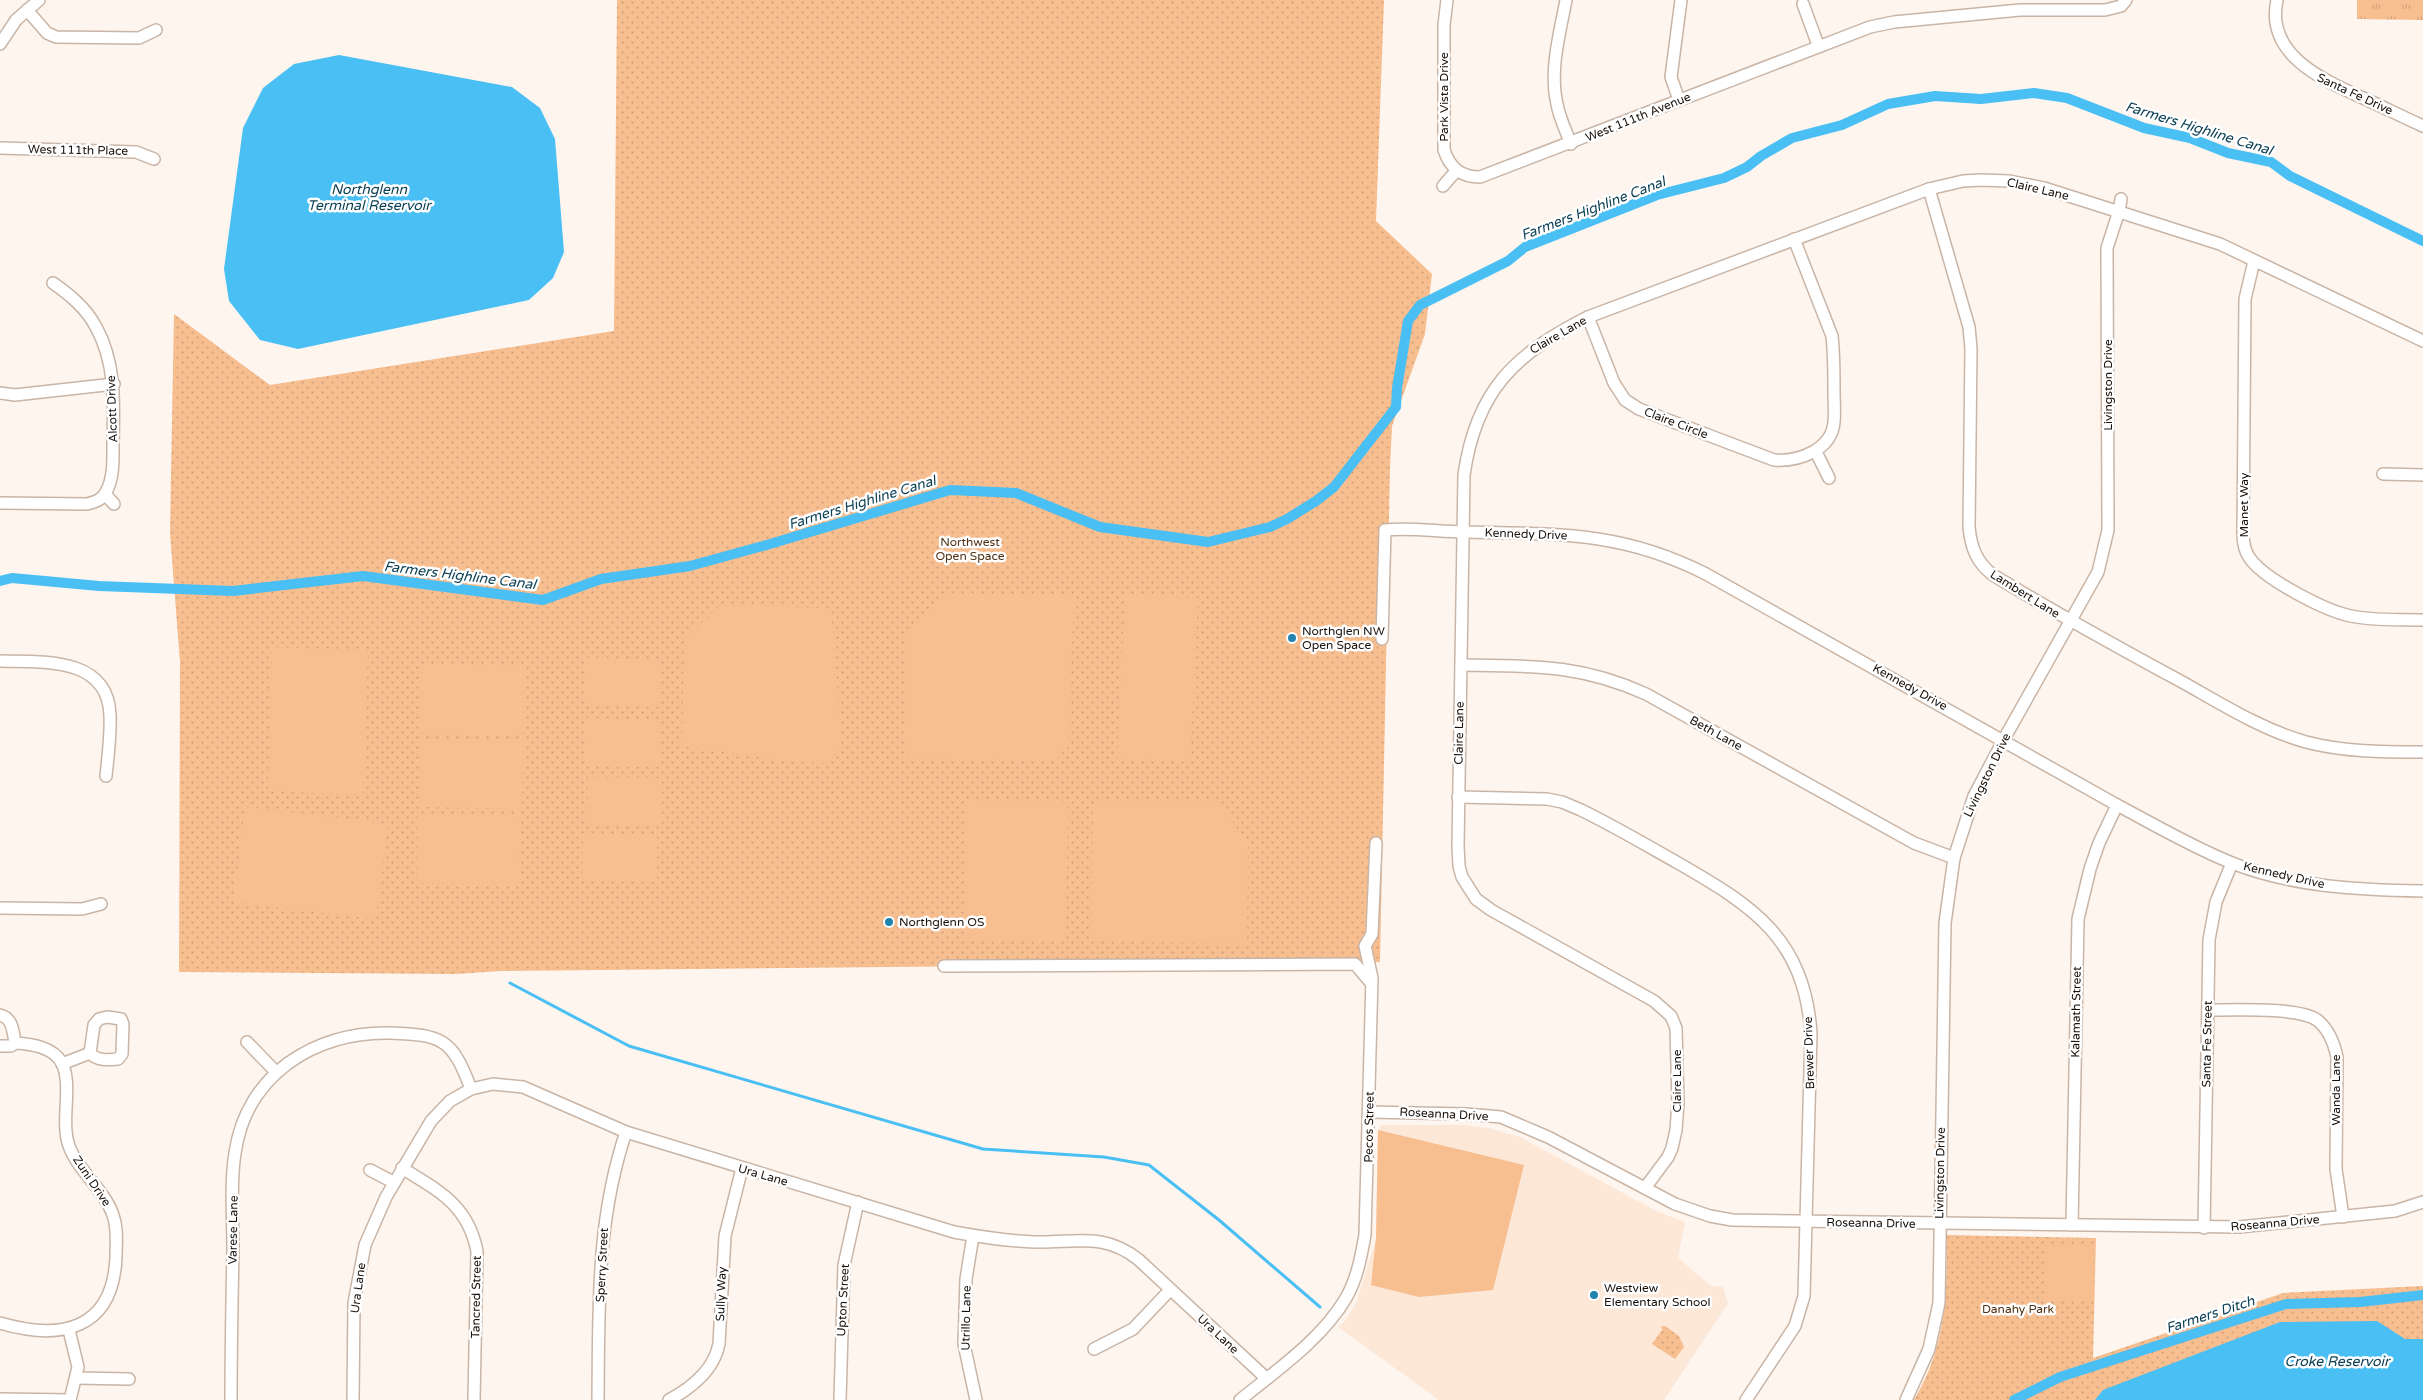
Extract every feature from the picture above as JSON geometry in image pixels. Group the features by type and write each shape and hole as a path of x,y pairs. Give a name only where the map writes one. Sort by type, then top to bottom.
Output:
{"street":[{"path":"0,44 16,20 39,0"},
{"name":"Park Vista Drive","path":"1447,0 1444,25 1443,145 1447,160 1456,171"},
{"path":"1566,0 1554,82 1558,111 1571,144"},
{"path":"1679,100 1671,77 1680,0"},
{"name":"Santa Fe Drive","path":"2277,0 2275,11 2276,27 2282,41 2296,59 2312,74 2423,126"},
{"name":"West 111th Avenue","path":"1456,171 1471,177 1480,178 1571,144 1818,45 1870,27 1894,22 2020,10 2105,10 2123,3"},
{"path":"1803,4 1818,45"},
{"path":"26,10 47,33 56,37 139,38 156,30"},
{"name":"West 111th Place","path":"0,148 136,152 154,159"},
{"path":"1443,186 1456,171"},
{"name":"Claire Lane","path":"1645,1188 1668,1157 1676,1130 1677,1036 1671,1016 1654,1001 1491,910 1476,899 1462,878 1459,866 1458,797 1462,532 1466,459 1475,429 1493,392 1526,354 1545,340 1588,317 1929,189 1963,181 2008,181 2044,188 2202,237 2423,341"},
{"name":"Lambert Lane","path":"1929,189 1969,327 1971,349 1969,527 1972,549 1987,570 2069,621 2240,714 2286,735 2321,745 2353,750 2423,752"},
{"name":"Livingston Drive","path":"1906,1400 1923,1366 1936,1319 1940,1288 1939,1223 1945,923 1954,858 1972,802 2004,739 2098,572 2108,530 2107,248 2121,199"},
{"path":"1794,239 1832,336 1834,352 1834,424 1816,452 1829,478"},
{"name":"Manet Way","path":"2254,261 2245,299 2243,532 2248,556 2260,570 2282,585 2340,613 2371,619 2423,620"},
{"name":"Alcott Drive","path":"53,284 70,295 96,326 104,344 114,384 112,476 105,494"},
{"name":"Claire Circle","path":"1588,317 1614,384 1625,400 1639,409 1774,460 1788,461 1816,452"},
{"path":"0,394 15,395 114,384"},
{"path":"2383,474 2423,476"},
{"path":"0,503 87,504 96,502 105,494 114,504"},
{"name":"Kennedy Drive","path":"1382,639 1385,530 1597,537 1656,552 1706,574 2004,739 2117,805 2232,863 2267,874 2316,885 2423,891"},
{"path":"0,661 68,664 82,670 96,682 106,697 110,715 106,776"},
{"name":"Beth Lane","path":"1461,665 1554,668 1591,673 1610,679 1646,694 1914,843 1954,858"},
{"name":"Brewer Drive","path":"1458,797 1547,799 1570,804 1718,886 1753,910 1766,923 1795,967 1805,997 1810,1021 1812,1069 1806,1284 1799,1316 1790,1334 1746,1400"},
{"name":"Kalamath Street","path":"2072,1225 2078,919 2090,869 2099,843 2117,805"},
{"name":"Pecos Street","path":"1240,1400 1323,1327 1337,1312 1348,1295 1359,1267 1365,1235 1372,978 1365,946 1372,934 1376,842"},
{"name":"Santa Fe Street","path":"2204,1228 2209,940 2211,922 2232,863"},
{"path":"0,908 82,909 101,904"},
{"path":"944,966 1355,964 1371,982"},
{"name":"Wanda Lane","path":"2208,1010 2291,1012 2305,1015 2316,1019 2334,1042 2337,1057 2336,1169 2343,1217"},
{"path":"0,1015 7,1017 10,1022 15,1042"},
{"name":"Varese Lane","path":"230,1400 234,1156 248,1109 261,1088 276,1072 308,1050 342,1037 371,1033 420,1034 435,1037 450,1048 464,1071 470,1089"},
{"path":"0,1046 11,1046 15,1042"},
{"path":"15,1042 44,1048 57,1057 62,1064 90,1052"},
{"path":"247,1042 276,1072"},
{"name":"Zuni Drive","path":"62,1064 65,1082 65,1134 70,1148 110,1205 117,1229 115,1277 112,1285 93,1314 82,1324 70,1330"},
{"name":"Ura Lane","path":"353,1400 354,1303 359,1272 374,1222 402,1168 431,1121 443,1107 470,1089 494,1084 524,1087 626,1132 922,1223 974,1236 1007,1241 1094,1241 1117,1245 1139,1260 1266,1378"},
{"name":"Roseanna Drive","path":"1369,1112 1466,1114 1501,1117 1548,1137 1689,1210 1710,1216 1742,1221 2204,1228 2264,1226 2395,1211 2423,1202"},
{"name":"Sperry Street","path":"598,1400 602,1236 608,1194 626,1132"},
{"name":"Tancred Street","path":"402,1168 445,1196 459,1209 470,1225 474,1236 477,1251 474,1400"},
{"name":"Sully Way","path":"669,1400 694,1383 713,1364 716,1358 719,1344 725,1236 742,1168"},
{"path":"370,1170 394,1182"},
{"name":"Upton Street","path":"840,1400 844,1265 858,1202"},
{"name":"Utrillo Lane","path":"974,1236 966,1279 964,1338 965,1354 976,1400"},
{"path":"1094,1349 1133,1329 1170,1290"},
{"path":"0,1323 27,1330 70,1330 77,1358 76,1378 70,1400 0,1399"},
{"path":"76,1378 129,1379"}],"shaded area":[{"path":"1382,1125 1462,1125 1489,1128 1520,1137 1656,1211 1685,1222 1678,1258 1711,1286 1723,1287 1728,1303 1664,1400 1439,1400 1338,1327 1346,1320 1357,1301 1376,1238 1378,1130"}],"green space":[{"name":"Northwest Open Space","path":"617,0 1384,0 1376,221 1432,274 1425,334 1392,426 1380,962 500,971 456,974 179,972 180,662 170,533 174,314 270,385 614,331"},
{"path":"2357,0 2423,0 2423,20 2357,19"},
{"path":"948,593 1074,596 1068,746 1055,761 906,758 907,631"},
{"path":"1125,595 1198,598 1190,762 1117,758"},
{"path":"720,605 831,608 840,749 827,763 795,762 682,746 684,640"},
{"path":"272,647 368,650 363,795 268,791"},
{"path":"586,658 661,659 660,707 585,705"},
{"path":"422,665 524,667 523,735 420,733"},
{"path":"585,718 660,720 659,767 584,766"},
{"path":"421,739 524,741 522,809 420,807"},
{"path":"588,777 662,778 662,826 587,824"},
{"path":"966,801 1063,802 1068,808 1066,942 964,941"},
{"path":"1099,802 1219,802 1248,845 1247,944 1091,941 1093,808"},
{"path":"245,807 388,824 376,919 234,902"},
{"path":"418,814 520,816 519,884 417,883"},
{"path":"583,833 657,835 657,882 582,881"},
{"path":"1378,1130 1524,1165 1493,1290 1419,1297 1371,1285 1376,1238"},
{"name":"Danahy Park","path":"1947,1235 2096,1238 2093,1358 2283,1293 2423,1286 2423,1400 1914,1400 1925,1380 1939,1340 1945,1300"},
{"path":"2045,1246 2093,1246 2093,1300 2044,1299"},
{"path":"1661,1326 1665,1326 1679,1336 1684,1347 1675,1359 1652,1344 1662,1330"}],"water":[{"name":"Northglenn Terminal Reservoir","path":"339,55 512,87 540,108 555,139 564,252 553,278 529,300 298,349 260,340 229,301 224,269 243,128 263,88 294,64"},
{"name":"Croke Reservoir","path":"2377,1321 2405,1339 2423,1339 2423,1400 2095,1400 2103,1390 2280,1322"}],"waterway":[{"name":"Farmers Highline Canal","path":"0,581 12,578 99,586 233,591 363,576 543,600 601,579 690,566 950,490 1016,493 1100,527 1208,542 1270,527 1316,501 1334,487 1396,407 1397,388 1408,321 1420,305 1508,261 1525,247 1657,195 1724,178 1747,167 1761,156 1792,138 1842,125 1888,104 1935,96 1981,99 2034,93 2067,98 2144,128 2190,138 2228,153 2271,162 2290,176 2423,241"},
{"path":"510,983 629,1046 983,1149 1104,1157 1149,1165 1219,1220 1320,1307"},
{"name":"Farmers Ditch","path":"2014,1400 2060,1377 2286,1304 2360,1302 2423,1295"}],"place":[{"name":"Northglen NW Open Space","path":"1292,638"},
{"name":"Northglenn OS","path":"889,922"},
{"name":"Westview Elementary School","path":"1594,1295"}]}
